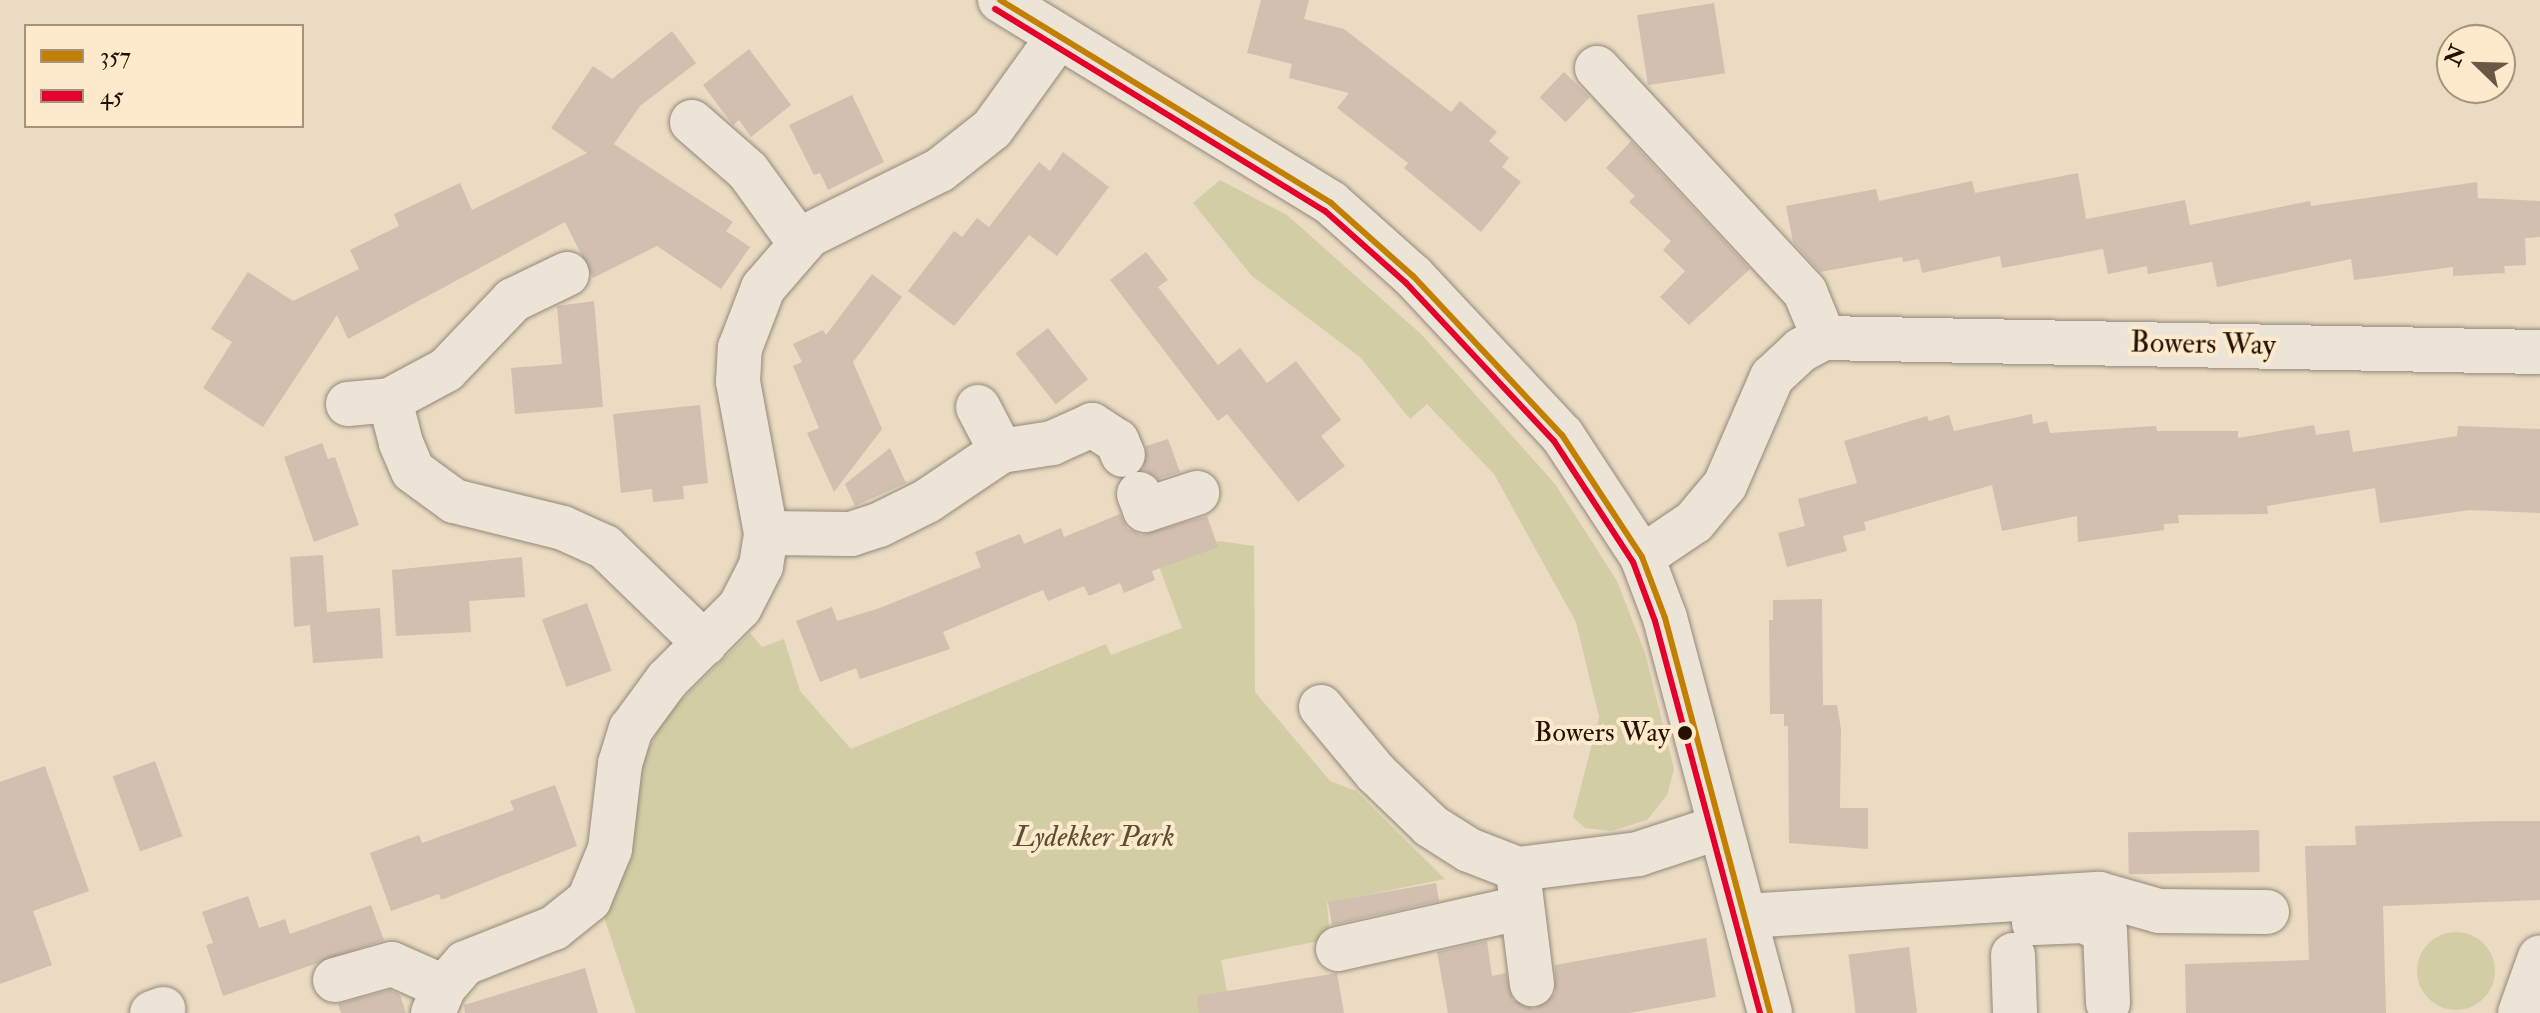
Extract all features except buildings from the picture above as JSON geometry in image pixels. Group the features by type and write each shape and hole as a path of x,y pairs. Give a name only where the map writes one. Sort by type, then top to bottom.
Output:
{"street":[{"path":"1000,0 1057,39 1277,165 1343,213 1413,276 1562,435 1642,557 1665,618 1770,1013"},
{"path":"335,980 392,964 439,1000 465,963 554,928 589,900 610,849 620,764 631,729 645,705 705,644 751,587 761,566 766,533 738,382 740,348 763,288 800,243 957,157 992,129 1057,39"},
{"path":"1597,68 1805,292 1824,338 1801,350 1772,377 1725,485 1694,522 1642,557"},
{"path":"692,122 748,171 800,243"},
{"path":"567,274 513,300 446,370 369,402 413,471 430,487 454,501 563,528 605,547 705,644"},
{"name":"Bowers Way","path":"1824,338 2540,352"},
{"path":"978,407 1001,451"},
{"path":"766,533 851,534 879,525 927,501 1001,451 1052,443 1118,458 1145,510 1197,493"},
{"path":"1321,707 1376,773 1431,826 1519,888 1532,984"},
{"path":"1338,949 1519,888 1720,827"},
{"path":"1749,926 2099,894 2159,911 2267,912"},
{"path":"1749,926 2084,921 2105,931 2108,1003"},
{"path":"2013,955 2015,1013"},
{"path":"2521,1006 2540,957"}],"green space":[{"path":"1220,180 1287,215 1422,335 1555,484 1617,581 1645,653 1674,769 1667,795 1647,820 1611,831 1585,828 1573,817 1599,717 1576,622 1494,474 1427,404 1410,419 1361,358 1251,275 1193,203"},
{"name":"Lydekker Park","path":"1219,541 1254,546 1255,692 1330,781 1356,791 1445,879 1327,903 1330,939 1221,960 1231,1013 636,1013 604,917 632,857 640,768 664,717 750,633 762,647 784,639 800,691 851,749 1106,644 1111,655 1182,628 1157,561"},
{"path":"2456,932 2471,935 2484,943 2492,956 2495,971 2492,986 2484,999 2471,1007 2456,1010 2441,1007 2428,999 2420,986 2417,971 2420,956 2428,943 2441,935"}],"transit line":[{"name":"357","path":"1000,0 1331,203 1413,276 1562,435 1642,557 1665,618 1770,1013"},
{"name":"45","path":"995,9 1325,211 1406,283 1554,441 1633,562 1655,621 1760,1013"}],"place":[{"name":"Bowers Way","path":"1685,733"}]}
